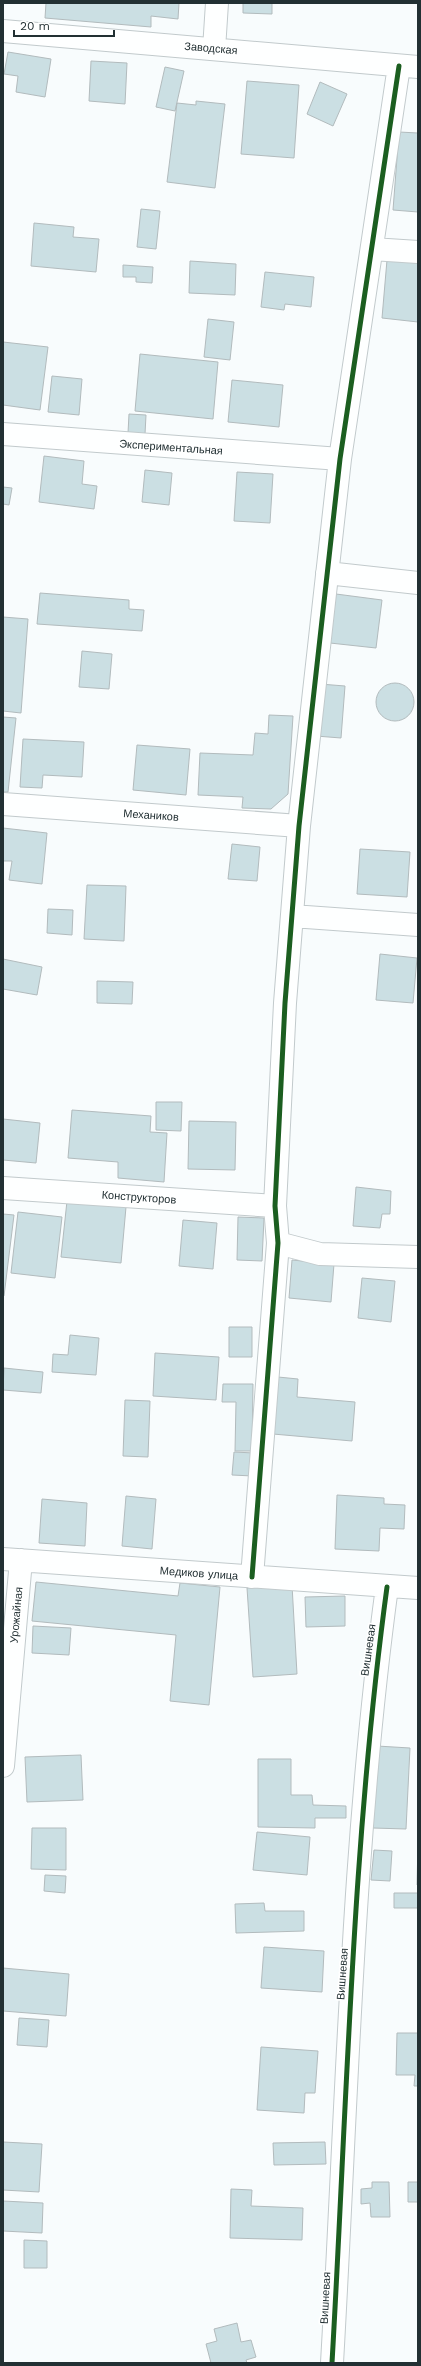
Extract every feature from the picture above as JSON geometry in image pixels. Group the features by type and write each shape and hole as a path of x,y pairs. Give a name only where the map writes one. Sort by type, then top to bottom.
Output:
{"street":[{"path":"214,49 217,3"},
{"name":"Заводская","path":"3,31 409,66"},
{"path":"252,1577 278,1243 275,1206 285,1003 299,826 340,459 372,250 409,66"},
{"path":"372,250 418,252"},
{"name":"Экспериментальная","path":"3,434 340,459"},
{"path":"327,573 418,583"},
{"name":"Механиков","path":"3,804 299,826"},
{"path":"292,916 418,925"},
{"name":"Конструкторов","path":"3,1188 275,1206"},
{"path":"278,1243 320,1254 418,1257"},
{"name":"Медиков улица","path":"12,1560 418,1588"},
{"name":"Урожайная","path":"3,1766 12,1560"},
{"name":"Вишневая","path":"332,2363 349,2017 374,1683 387,1587"}],"building":[{"path":"46,3 179,3 178,19 151,16 151,27 45,18"},
{"path":"243,3 272,3 272,14 243,13"},
{"path":"8,52 51,59 45,97 16,92 18,76 4,74"},
{"path":"91,61 127,63 125,104 89,101"},
{"path":"165,67 184,71 175,111 156,107"},
{"path":"247,81 299,85 294,158 241,154"},
{"path":"320,82 347,94 333,126 307,114"},
{"path":"196,101 225,104 215,188 167,182 177,103 196,105"},
{"path":"399,132 418,133 418,212 393,210"},
{"path":"141,209 160,211 156,249 137,247"},
{"path":"34,223 74,227 73,237 99,239 96,272 31,266"},
{"path":"387,260 418,263 418,322 382,318"},
{"path":"190,261 236,264 235,295 189,293"},
{"path":"123,265 153,267 152,283 136,282 136,277 123,277"},
{"path":"265,272 314,277 311,307 285,304 284,310 261,307"},
{"path":"208,319 234,322 230,360 204,357"},
{"path":"3,342 48,347 40,410 3,405"},
{"path":"140,354 218,362 213,419 135,411"},
{"path":"52,376 82,379 79,415 48,412"},
{"path":"232,380 283,385 279,427 228,422"},
{"path":"129,414 146,415 145,434 128,433"},
{"path":"44,456 84,461 82,484 97,486 94,509 39,502"},
{"path":"145,470 172,473 169,505 142,502"},
{"path":"237,472 273,474 270,523 234,521"},
{"path":"3,487 12,488 9,505 3,504"},
{"path":"40,593 129,600 129,609 144,610 142,631 37,624"},
{"path":"336,594 382,600 376,648 330,643"},
{"path":"3,617 28,619 21,713 3,711"},
{"path":"82,651 112,654 109,689 79,687"},
{"path":"391,683 399,683 409,688 413,695 413,709 409,716 399,721 391,721 381,716 379,713 376,706 376,698 381,688 384,686"},
{"path":"320,684 345,686 341,738 316,736"},
{"path":"269,715 293,716 288,794 271,809 242,808 243,797 198,795 200,753 253,755 255,733 268,734"},
{"path":"3,717 16,718 8,792 3,792"},
{"path":"23,739 84,742 82,777 43,775 42,788 20,787"},
{"path":"137,745 190,749 186,795 133,790"},
{"path":"3,828 47,833 42,884 9,880 12,861 3,861"},
{"path":"232,844 260,847 257,881 228,879"},
{"path":"360,849 410,852 407,897 357,894"},
{"path":"87,885 126,886 124,941 84,939"},
{"path":"48,909 73,910 72,935 47,933"},
{"path":"380,954 417,958 413,1003 376,1000"},
{"path":"3,959 42,967 37,995 3,989"},
{"path":"97,981 133,982 132,1004 97,1003"},
{"path":"156,1102 182,1102 181,1131 156,1130"},
{"path":"72,1110 151,1116 150,1132 167,1133 164,1182 118,1178 118,1162 68,1158"},
{"path":"3,1119 40,1123 36,1163 3,1160"},
{"path":"189,1121 236,1122 235,1170 188,1169"},
{"path":"356,1187 391,1191 390,1214 382,1214 380,1228 353,1226"},
{"path":"67,1201 126,1207 121,1263 61,1257"},
{"path":"18,1212 62,1217 55,1278 11,1273"},
{"path":"3,1214 14,1215 4,1296 3,1296"},
{"path":"238,1217 264,1218 262,1261 237,1260"},
{"path":"183,1220 217,1223 213,1269 179,1266"},
{"path":"292,1260 334,1264 331,1302 289,1298"},
{"path":"362,1278 395,1281 391,1322 358,1318"},
{"path":"229,1327 252,1327 252,1357 229,1357"},
{"path":"70,1335 99,1338 96,1375 52,1372 53,1354 68,1355"},
{"path":"155,1353 219,1357 216,1400 153,1396"},
{"path":"4,1368 43,1372 41,1393 3,1390"},
{"path":"278,1377 298,1379 297,1397 355,1402 352,1441 273,1434"},
{"path":"223,1384 253,1384 252,1451 235,1451 236,1402 222,1402"},
{"path":"125,1400 150,1401 148,1457 123,1456"},
{"path":"234,1452 254,1453 253,1476 232,1475"},
{"path":"337,1495 384,1498 384,1504 405,1505 404,1529 380,1528 379,1551 335,1549"},
{"path":"126,1496 156,1499 152,1549 122,1546"},
{"path":"42,1499 87,1503 85,1546 39,1543"},
{"path":"36,1582 178,1596 180,1583 220,1587 209,1705 170,1701 176,1635 32,1621"},
{"path":"292,1585 297,1674 253,1677 247,1588"},
{"path":"345,1596 345,1626 306,1627 305,1597"},
{"path":"33,1626 71,1628 69,1655 32,1653"},
{"path":"377,1746 410,1748 406,1829 373,1828"},
{"path":"81,1755 83,1800 27,1802 25,1757"},
{"path":"258,1759 291,1759 291,1795 312,1795 313,1805 346,1806 346,1818 315,1818 315,1828 258,1827"},
{"path":"32,1828 66,1828 66,1870 31,1869"},
{"path":"257,1832 310,1837 307,1875 253,1870"},
{"path":"418,1843 418,1885 417,1885"},
{"path":"374,1850 392,1851 390,1881 371,1880"},
{"path":"45,1875 66,1876 65,1893 44,1891"},
{"path":"394,1893 418,1893 418,1908 394,1908"},
{"path":"264,1903 265,1911 304,1911 304,1931 236,1933 235,1904"},
{"path":"264,1947 324,1951 322,1992 261,1988"},
{"path":"3,1968 69,1974 66,2016 3,2011"},
{"path":"19,2018 49,2020 47,2047 17,2045"},
{"path":"397,2033 418,2033 418,2086 414,2086 415,2075 396,2075"},
{"path":"261,2047 318,2051 315,2093 305,2093 304,2113 257,2110"},
{"path":"3,2142 42,2144 39,2192 3,2190"},
{"path":"325,2142 326,2164 274,2165 273,2143"},
{"path":"372,2182 389,2182 390,2217 371,2217 370,2203 361,2204 361,2189 372,2188"},
{"path":"408,2182 418,2182 418,2202 408,2202"},
{"path":"231,2189 252,2190 251,2206 303,2208 302,2240 230,2238"},
{"path":"3,2201 43,2203 42,2233 3,2231"},
{"path":"24,2240 47,2241 47,2268 24,2268"},
{"path":"237,2323 241,2342 251,2340 256,2357 246,2360 247,2363 211,2363 206,2344 217,2341 214,2329"}],"cycle path":[{"path":"252,1577 278,1243 275,1206 285,1003 299,826 340,459 399,66"},
{"path":"332,2363 358,1877 375,1684 387,1587"}]}
